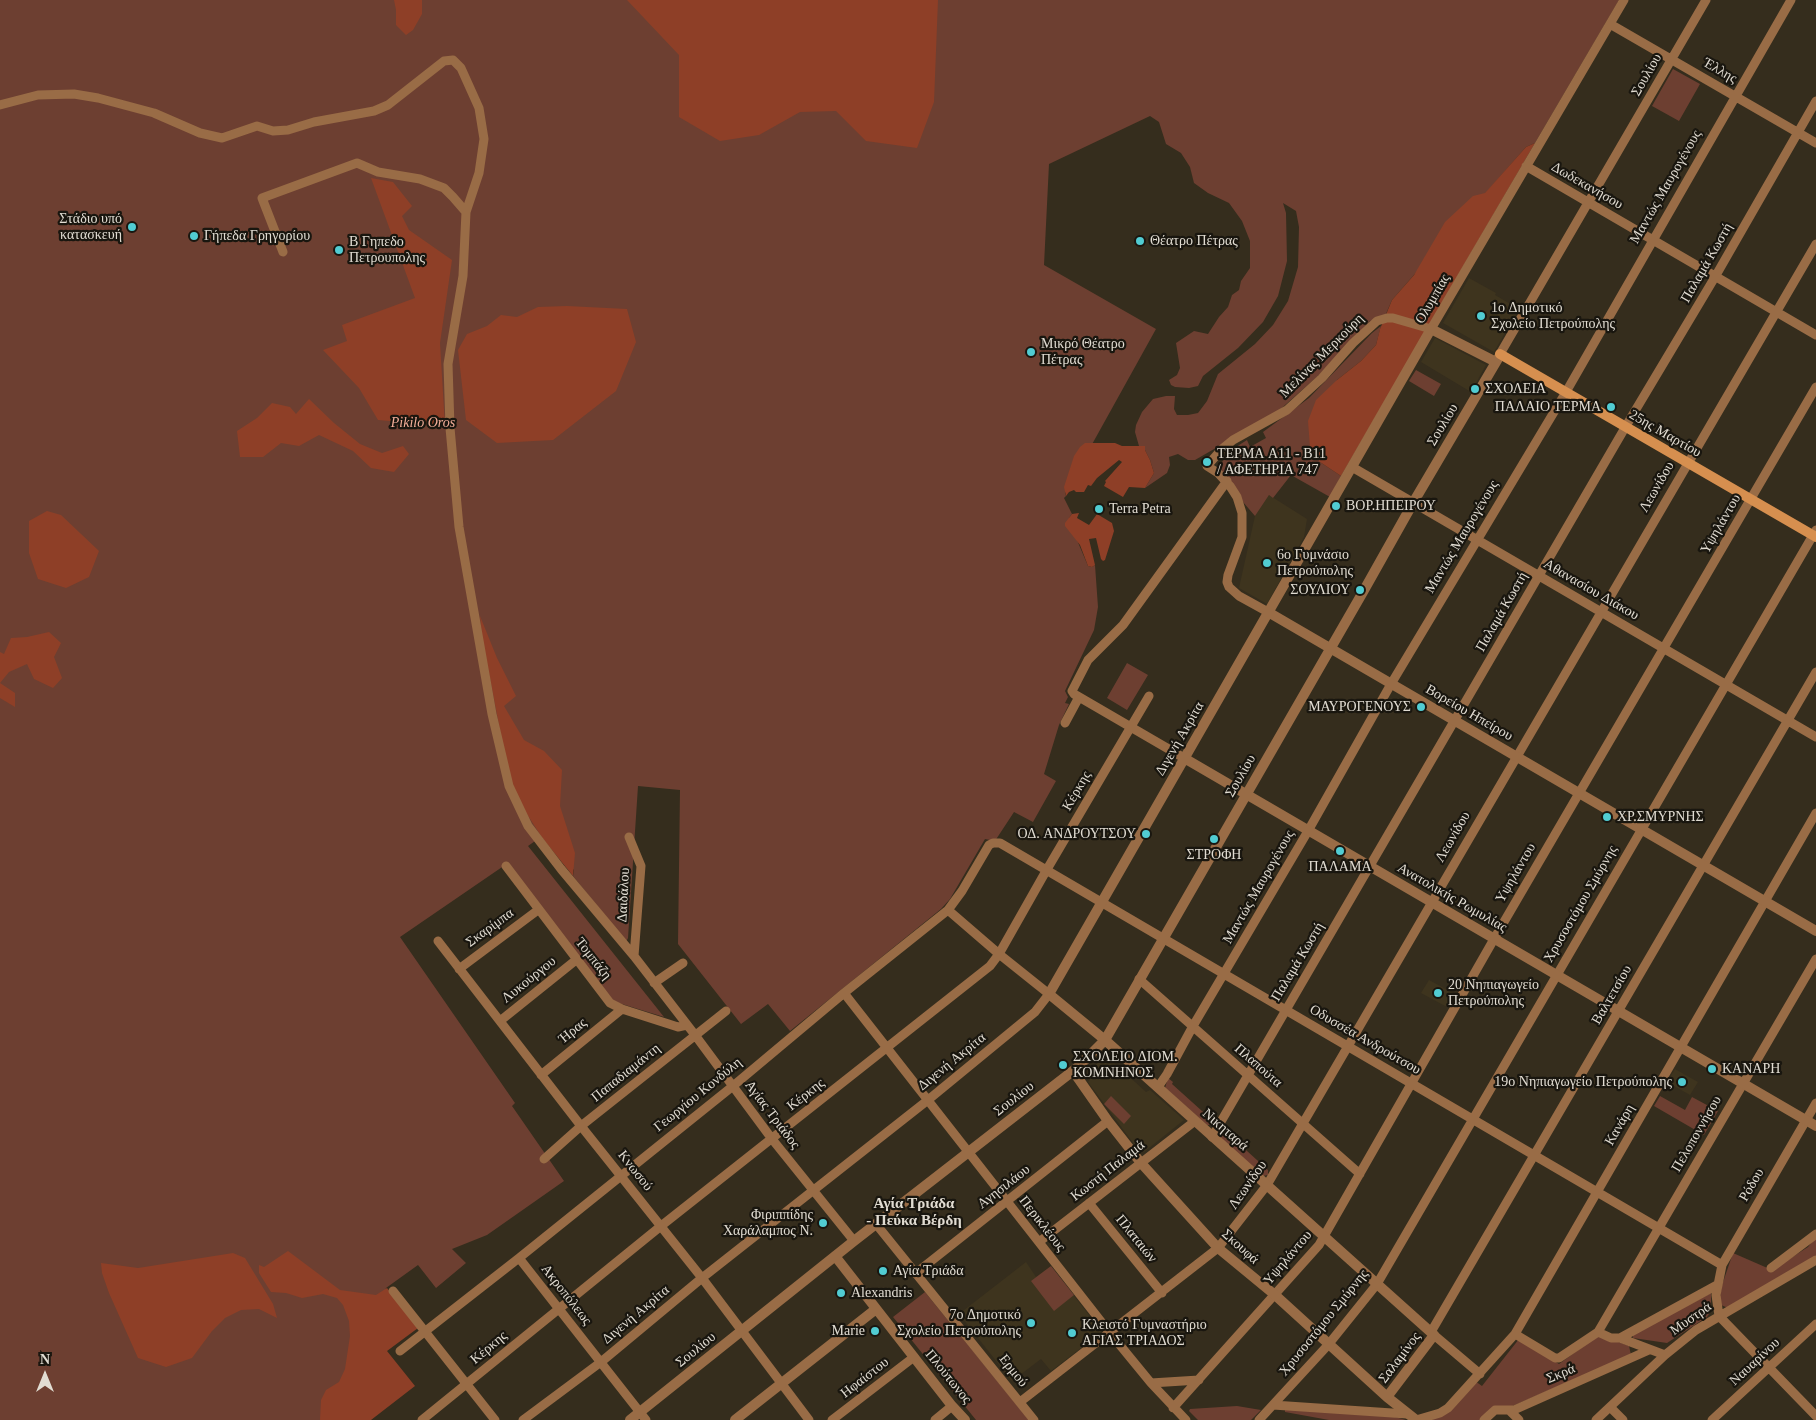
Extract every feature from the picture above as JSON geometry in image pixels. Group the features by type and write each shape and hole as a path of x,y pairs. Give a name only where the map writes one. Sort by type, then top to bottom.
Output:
{"main road":[{"name":"25ης Μαρτίου","path":"1498,358 1566,392 1751,500 1815,534"}],"street":[{"name":"Ολυμπίας","path":"1268,612 1624,0"},
{"name":"Σουλίου","path":"630,1420 643,1416 742,1331 835,1256 1073,1070 1095,1051 1104,1040 1413,503 1706,0"},
{"name":"Μαντώς Μαυρογένους","path":"1158,1087 1167,1074 1192,1026 1308,831 1391,684 1566,392 1791,0"},
{"name":"Έλλης","path":"1610,24 1816,143"},
{"name":"Αγίας Τριάδος","path":"0,105 38,96 74,94 98,98 154,113 200,133 222,138 257,126 273,131 288,130 314,122 374,111 388,105 444,62 453,60 461,68 479,108 484,139 479,173 466,212 463,276 448,364 450,428 459,527 492,714 509,786 528,826 561,869 634,956 772,1139 854,1241"},
{"name":"Παλαμά Κωστή","path":"1212,1137 1816,101"},
{"path":"283,252 262,198 357,163 378,172 420,179 438,186 453,197 466,212"},
{"name":"Δωδεκανήσου","path":"1526,166 1816,336"},
{"name":"Λεωνίδου","path":"1020,1402 1218,1248 1267,1185 1687,462 1816,244"},
{"name":"Μελίνας Μερκούρη","path":"1207,466 1233,440 1281,414 1309,391 1353,343 1377,321 1393,318 1431,329 1498,358"},
{"name":"Υψηλάντου","path":"1174,1408 1319,1245 1411,1082 1816,386"},
{"name":"Βορείου Ηπείρου","path":"1207,466 1227,481 1238,498 1244,524 1241,543 1227,582 1231,589 1239,596 1816,931"},
{"name":"Αθανασίου Διάκου","path":"1352,467 1816,737"},
{"path":"1064,723 1076,696 1073,689 1088,660 1123,624 1227,481"},
{"name":"Χρυσοστόμου Σμύρνης","path":"1260,1420 1328,1345 1377,1284 1815,534"},
{"name":"Διγενή Ακρίτα","path":"523,1420 600,1362 702,1278 928,1100 1035,1012 1049,994 1100,902 1268,612"},
{"name":"Βαλτετσίου","path":"1433,1334 1618,1011 1816,672"},
{"name":"Ανατολικής Ρωμυλίας","path":"1076,696 1816,1126"},
{"name":"Κέρκης","path":"422,1420 660,1226 990,966 999,954 1150,696"},
{"name":"Κανάρη","path":"1413,1418 1448,1408 1514,1334 1816,812"},
{"name":"Δαιδάλου","path":"629,837 641,866 634,956"},
{"name":"Οδυσσέα Ανδρούτσου","path":"993,843 1000,843 1722,1265"},
{"name":"Γεωργίου Κονδύλη","path":"400,1352 733,1086 844,993 948,910 962,891 989,845 993,843"},
{"name":"Τομπάζη","path":"506,866 610,1003 622,1009 678,1027 687,1025"},
{"name":"Σκαρίμπα","path":"459,969 538,910"},
{"name":"Νικηταρά","path":"948,910 1158,1087 1480,1374"},
{"name":"Κνωσού","path":"438,941 541,1075 702,1278 809,1420"},
{"name":"Πελοποννήσου","path":"1598,1332 1816,959"},
{"name":"Λυκούργου","path":"500,1021 576,960"},
{"path":"654,983 682,963"},
{"name":"Πλαπούτα","path":"1139,979 1360,1174"},
{"name":"Περικλέους","path":"844,993 1110,1333 1151,1383 1186,1420"},
{"name":"Ήρας","path":"541,1075 622,1009"},
{"name":"Παπαδιαμάντη","path":"544,1159 581,1126 726,1011"},
{"name":"Σκουφά","path":"1073,1070 1108,1121 1141,1163 1218,1248 1413,1418"},
{"name":"Ρόδου","path":"1718,1316 1716,1295 1722,1265 1816,1103"},
{"name":"Αγησιλάου","path":"916,1273 1108,1121"},
{"name":"Κωστή Παλαμά","path":"1039,1242 1195,1121"},
{"name":"Πλαταιών","path":"1089,1203 1162,1293"},
{"name":"Ερμού","path":"876,1224 1034,1420"},
{"path":"1771,1268 1816,1234"},
{"name":"Πλούτωνος","path":"835,1256 965,1420"},
{"name":"Ακροπόλεως","path":"519,1258 643,1416"},
{"name":"Μυστρά","path":"1596,1420 1696,1330 1816,1260"},
{"path":"1620,1338 1717,1284"},
{"path":"393,1291 496,1420"},
{"path":"735,1420 876,1309"},
{"path":"1718,1316 1816,1416"},
{"name":"Ναυαρίνου","path":"1712,1420 1816,1324"},
{"path":"1514,1334 1555,1358 1559,1358 1598,1332 1611,1338 1620,1338 1666,1355"},
{"name":"Σαλαμίνος","path":"1387,1397 1433,1334"},
{"name":"Σκρά","path":"1484,1420 1495,1410 1510,1411 1649,1350"},
{"name":"Ηφαίστου","path":"832,1420 914,1357"},
{"path":"1151,1383 1199,1380"},
{"path":"935,1420 952,1406"},
{"path":"1273,1406 1413,1418"},
{"path":"1610,1407 1623,1420"},
{"path":"1510,1411 1519,1420"}],"shaded area":[{"name":"1ο Δημοτικό Σχολείο Πετρούπολης","path":"1469,278 1519,309 1494,352 1443,323"},
{"path":"1435,338 1486,365 1471,392 1421,362"},
{"name":"6ο Γυμνάσιο Πετρούπολης","path":"1269,495 1307,519 1304,537 1267,604 1239,588 1255,516"},
{"name":"20 Νηπιαγωγείο Πετρούπολης","path":"1429,980 1455,994 1447,1007 1421,993"},
{"path":"1104,1058 1108,1062 1111,1060 1146,1092 1150,1090 1184,1120 1144,1152 1139,1151 1088,1082 1092,1077 1090,1069"},
{"name":"19ο Νηπιαγωγείο Πετρούπολης","path":"1675,1069 1698,1082 1690,1095 1667,1082"},
{"name":"7ο Δημοτικό Σχολείο Πετρούπολης","path":"1026,1262 1036,1277 1051,1266 1102,1332 1051,1371 1041,1359 1012,1381 959,1314"}],"green space":[{"name":"Pikilo Oros","path":"0,0 1619,0 1535,143 1526,147 1392,300 1385,316 1370,321 1319,375 1275,414 1195,460 1188,460 1178,454 1169,457 1170,465 1167,473 1145,488 1154,473 1145,446 1139,446 1135,432 1142,412 1153,399 1175,396 1174,409 1177,415 1198,413 1207,401 1218,374 1255,344 1273,325 1288,301 1298,267 1299,227 1296,211 1283,203 1286,213 1287,261 1278,296 1263,322 1238,348 1203,376 1198,386 1189,388 1175,387 1171,385 1169,380 1177,375 1180,368 1176,343 1194,331 1208,334 1228,307 1232,295 1239,290 1241,281 1250,268 1250,241 1242,221 1229,203 1208,193 1194,183 1190,167 1181,153 1166,144 1159,122 1150,116 1049,164 1044,265 1156,329 1065,493 1066,496 1064,498 1072,514 1069,518 1077,540 1088,566 1092,567 1095,565 1098,607 1094,630 1065,691 1068,697 1065,703 1069,704 1059,725 1044,774 1056,781 1033,822 1014,812 995,841 985,839 950,899 941,909 790,1031 768,1004 741,1024 678,944 680,790 638,786 628,938 626,942 573,876 574,870 545,834 528,846 664,1017 612,1001 508,863 400,937 515,1103 512,1106 564,1181 487,1235 452,1249 466,1263 436,1288 418,1265 386,1288 353,1420 0,1420"},
{"path":"394,0 422,0 422,14 413,30 406,35 396,25"},
{"path":"627,0 938,0 934,102 917,148 866,141 836,111 800,112 759,135 720,141 679,117 679,55"},
{"path":"1673,69 1700,84 1679,121 1652,106"},
{"path":"1535,143 1341,476 1320,462 1310,447 1308,421 1316,400 1361,361 1376,345 1380,329 1392,300 1414,275 1445,222 1473,196 1485,193 1526,147"},
{"path":"371,178 393,182 412,206 402,216 409,230 452,260 440,343 445,426 378,420 359,388 323,350 347,341 342,325 415,298"},
{"path":"567,306 627,309 636,342 616,391 553,440 497,443 466,420 458,350 467,334 487,326 501,315 517,317 538,307"},
{"path":"1381,326 1376,345 1361,361 1337,380 1320,462 1341,476 1330,497 1291,475 1273,498 1269,495 1255,516 1219,470 1228,452 1247,440 1250,447 1266,438 1263,432 1309,398"},
{"path":"1416,370 1441,384 1434,396 1409,381"},
{"path":"309,399 360,444 382,453 403,446 409,454 394,472 371,468 353,451 319,435 299,446 281,443 263,457 240,457 237,431 257,418 272,403 290,407 296,414"},
{"path":"1085,443 1145,446 1154,473 1145,488 1129,487 1123,497 1104,486 1105,481 1122,462 1119,460 1097,478 1091,486 1088,485 1084,492 1076,492 1074,490 1066,496 1064,487 1074,456"},
{"path":"47,511 61,515 99,551 89,577 66,588 38,579 29,553 29,521"},
{"path":"1079,513 1077,518 1089,525 1097,514 1112,523 1114,531 1105,560 1103,561 1096,538 1089,539 1095,565 1092,567 1088,566 1080,545 1065,526 1065,523 1072,514"},
{"path":"480,616 497,658 516,696 504,706 524,740 544,751 562,770 560,806 575,853 573,876 543,839 525,811 510,782 482,637"},
{"path":"49,632 61,643 54,657 62,678 53,688 34,679 27,664 9,672 0,683 0,652 4,654 11,638 27,637"},
{"path":"1127,663 1148,675 1127,710 1107,698"},
{"path":"0,683 15,693 15,707 0,698"},
{"path":"1168,1078 1173,1082 1172,1084 1212,1120 1212,1125 1207,1125 1165,1088"},
{"path":"1111,1096 1131,1116 1124,1124 1104,1104"},
{"path":"1660,1096 1685,1110 1692,1097 1718,1111 1704,1135 1654,1106"},
{"path":"1225,1131 1268,1170 1268,1175 1263,1176 1219,1137"},
{"path":"1816,1237 1816,1258 1728,1308 1721,1305 1722,1285 1733,1253 1772,1270 1808,1247"},
{"path":"288,1251 340,1290 376,1295 387,1288 418,1328 387,1351 415,1386 371,1420 320,1420 321,1400 326,1390 339,1382 345,1369 350,1336 349,1321 343,1305 337,1298 323,1294 302,1298 286,1293 271,1292 259,1273 259,1265 264,1267"},
{"path":"233,1253 245,1258 273,1304 277,1318 259,1309 241,1310 225,1318 212,1331 192,1358 166,1367 138,1358 109,1293 102,1273 101,1263 138,1268"},
{"path":"1051,1266 1074,1295 1054,1311 1031,1281"},
{"path":"925,1292 1029,1420 976,1420 893,1317"},
{"path":"1711,1293 1711,1311 1707,1317 1667,1343 1633,1338 1633,1334"},
{"path":"1599,1335 1610,1342 1616,1341 1629,1346 1631,1355 1480,1420 1432,1420 1475,1381 1482,1386 1519,1339 1559,1364"},
{"path":"1237,1406 1261,1410 1251,1420 1198,1420 1189,1411 1190,1409"},
{"path":"1285,1409 1395,1417 1406,1420 1329,1420 1285,1412"}],"place":[{"name":"Στάδιο υπό κατασκευή","path":"132,227"},
{"name":"Γήπεδα Γρηγορίου","path":"194,236"},
{"name":"Θέατρο Πέτρας","path":"1140,241"},
{"name":"Β Γηπεδο Πετρουπολης","path":"339,250"},
{"name":"1ο Δημοτικό Σχολείο Πετρούπολης","path":"1481,316"},
{"name":"Μικρό Θέατρο Πέτρας","path":"1031,352"},
{"name":"ΣΧΟΛΕΙΑ","path":"1475,389"},
{"name":"ΠΑΛΑΙΟ ΤΕΡΜΑ","path":"1611,407"},
{"name":"ΤΕΡΜΑ Α11 - Β11 / ΑΦΕΤΗΡΙΑ 747","path":"1207,462"},
{"name":"ΒΟΡ.ΗΠΕΙΡΟΥ","path":"1336,506"},
{"name":"Terra Petra","path":"1099,509"},
{"name":"6ο Γυμνάσιο Πετρούπολης","path":"1267,563"},
{"name":"ΣΟΥΛΙΟΥ","path":"1360,590"},
{"name":"ΜΑΥΡΟΓΕΝΟΥΣ","path":"1421,707"},
{"name":"ΧΡ.ΣΜΥΡΝΗΣ","path":"1607,817"},
{"name":"ΟΔ. ΑΝΔΡΟΥΤΣΟΥ","path":"1146,834"},
{"name":"ΣΤΡΟΦΗ","path":"1214,839"},
{"name":"ΠΑΛΑΜΑ","path":"1340,851"},
{"name":"20 Νηπιαγωγείο Πετρούπολης","path":"1438,993"},
{"name":"ΣΧΟΛΕΙΟ ΔΙΟΜ. ΚΟΜΝΗΝΟΣ","path":"1063,1065"},
{"name":"ΚΑΝΑΡΗ","path":"1712,1069"},
{"name":"19ο Νηπιαγωγείο Πετρούπολης","path":"1682,1082"},
{"name":"Φιριππίδης Χαράλαμπος Ν.","path":"823,1223"},
{"name":"Αγία Τριάδα","path":"883,1271"},
{"name":"Alexandris","path":"841,1293"},
{"name":"7ο Δημοτικό Σχολείο Πετρούπολης","path":"1031,1323"},
{"name":"Marie","path":"875,1331"},
{"name":"Κλειστό Γυμναστήριο ΑΓΙΑΣ ΤΡΙΑΔΟΣ","path":"1072,1333"}],"district":[{"name":"Αγία Τριάδα - Πεύκα Βέρδη","path":"914,1212"}]}
